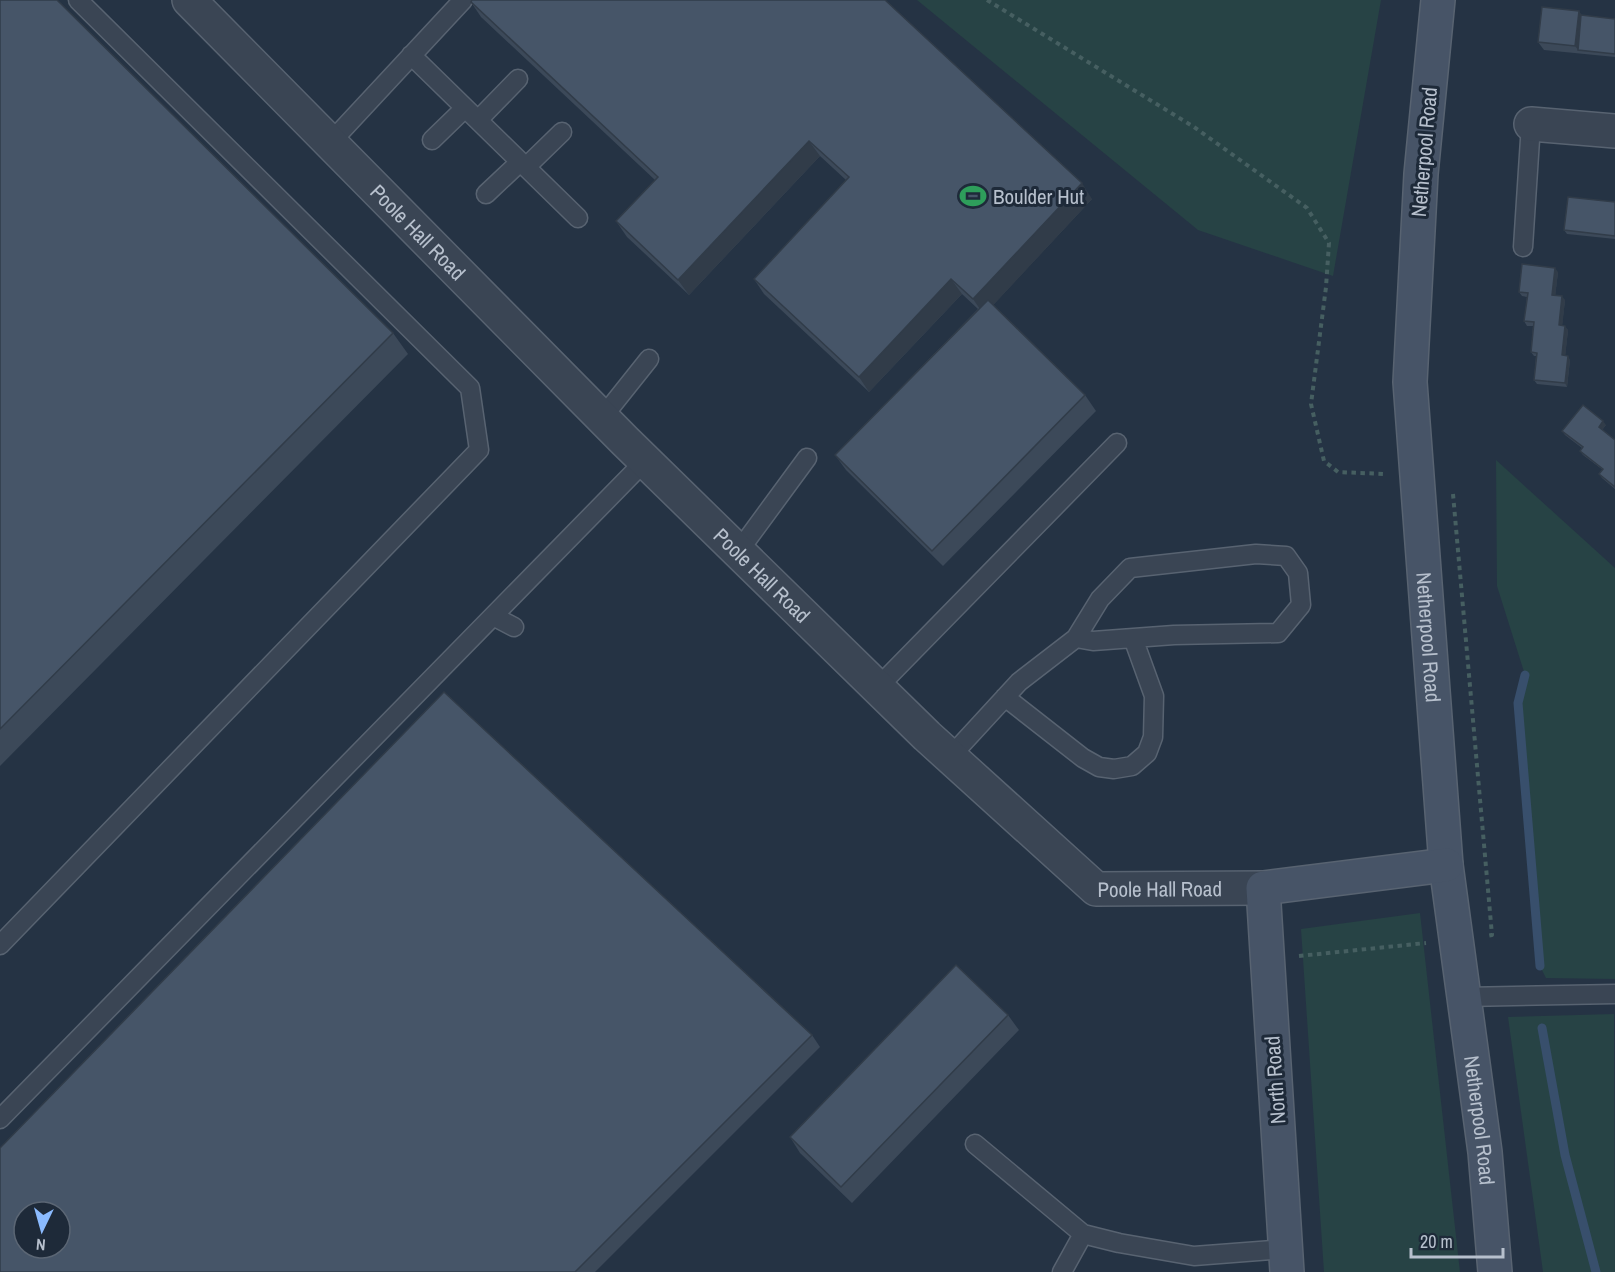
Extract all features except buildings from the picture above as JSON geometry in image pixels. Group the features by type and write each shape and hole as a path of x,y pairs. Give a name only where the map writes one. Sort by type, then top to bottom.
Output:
{"main road":[{"name":"Netherpool Road","path":"1438,0 1421,174 1410,382 1446,865 1485,1152 1496,1272"},
{"name":"Poole Hall Road","path":"1263,888 1446,865"},
{"name":"North Road","path":"1263,888 1286,1260"}],"street":[{"name":"Poole Hall Road","path":"200,4 330,143 645,461 950,757 1096,889 1263,888"},
{"path":"1531,124 1615,131"}],"lane":[{"path":"0,945 479,450 470,388 78,0"},
{"path":"330,143 463,0"},
{"path":"411,55 578,218"},
{"path":"432,140 518,79"},
{"path":"1523,247 1531,124"},
{"path":"486,194 562,132"},
{"path":"602,418 649,359"},
{"path":"877,687 1118,443"},
{"path":"738,552 807,458"},
{"path":"0,1119 645,461"},
{"path":"950,757 1019,682 1076,638 1100,598 1130,568 1256,554 1286,556 1298,573 1301,605 1278,633 1174,635 1093,641 1076,638"},
{"path":"493,616 514,627"},
{"path":"1005,697 1083,759 1114,769 1132,766 1147,753 1153,737 1154,696 1133,638"},
{"path":"1464,997 1615,994"},
{"path":"975,1144 1083,1234 1119,1243 1194,1256 1286,1260"},
{"path":"1062,1272 1083,1234"}],"path":[{"path":"987,0 1194,127 1307,208 1329,243 1326,287 1311,405 1324,461 1338,472 1417,475"}],"green space":[{"path":"917,0 1381,0 1333,276 1198,230"},
{"path":"1496,460 1615,568 1615,979 1546,978 1540,966 1518,703 1525,675 1497,586"},
{"path":"1420,913 1460,1272 1324,1272 1301,929"},
{"path":"1614,1014 1615,1272 1543,1272 1508,1017"}],"waterway":[{"path":"1525,675 1518,703 1540,966"},
{"path":"1542,1028 1565,1155 1596,1272"}],"place":[{"name":"Boulder Hut","path":"973,196"}]}
